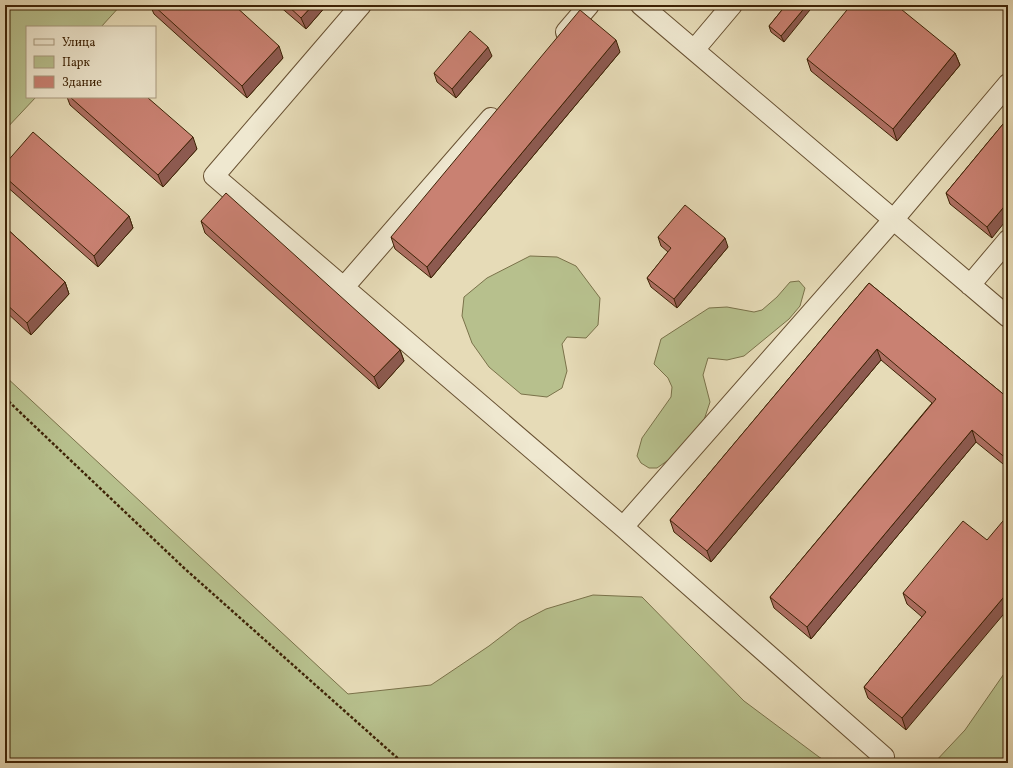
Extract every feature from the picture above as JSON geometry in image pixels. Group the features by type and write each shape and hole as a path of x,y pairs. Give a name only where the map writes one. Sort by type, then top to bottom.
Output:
{"lane":[{"path":"361,5 214,176 623,527 884,757"},
{"path":"553,47 589,5"},
{"path":"640,5 1008,317"},
{"path":"694,50 732,5"},
{"path":"623,527 893,220 1008,84"},
{"path":"344,287 500,107"},
{"path":"970,285 1008,240"}],"path":[{"path":"5,398 184,568 403,763"}],"green space":[{"path":"5,5 121,5 102,26 26,26 26,98 35,98 5,130"},
{"path":"530,256 557,257 576,266 600,298 598,325 586,338 567,337 562,344 567,371 562,388 547,397 521,394 489,367 472,343 462,316 464,297 487,278"},
{"path":"799,281 805,288 800,306 789,319 744,356 727,360 708,358 703,375 710,402 701,429 674,456 657,468 649,468 641,463 637,456 642,438 671,397 672,387 668,378 654,364 661,339 709,308 727,307 754,312 762,310 777,297 790,282"},
{"path":"5,376 348,694 431,685 489,646 519,623 546,609 593,595 642,597 744,701 829,763 5,763"},
{"path":"1008,668 1008,763 934,763 965,730"}],"building":[{"path":"153,5 234,5 279,46 242,86"},
{"path":"287,5 313,5 301,18"},
{"path":"786,5 807,5 781,36 769,26"},
{"path":"851,5 896,5 955,53 893,129 807,59"},
{"path":"580,10 616,40 427,267 391,237"},
{"path":"470,31 488,47 452,89 434,73"},
{"path":"71,98 148,98 193,137 158,175"},
{"path":"1008,118 1008,202 987,227 946,193"},
{"path":"33,132 129,216 94,256 5,177 5,164"},
{"path":"226,193 400,350 374,377 201,221"},
{"path":"685,205 725,238 674,299 647,278 671,248 658,237"},
{"path":"5,227 65,282 27,323 5,303"},
{"path":"869,283 1008,398 1008,460 972,430 807,627 770,597 936,399 877,349 707,551 670,520"},
{"path":"1008,515 1008,592 902,718 864,687 926,612 903,593 963,521 987,540"}]}
